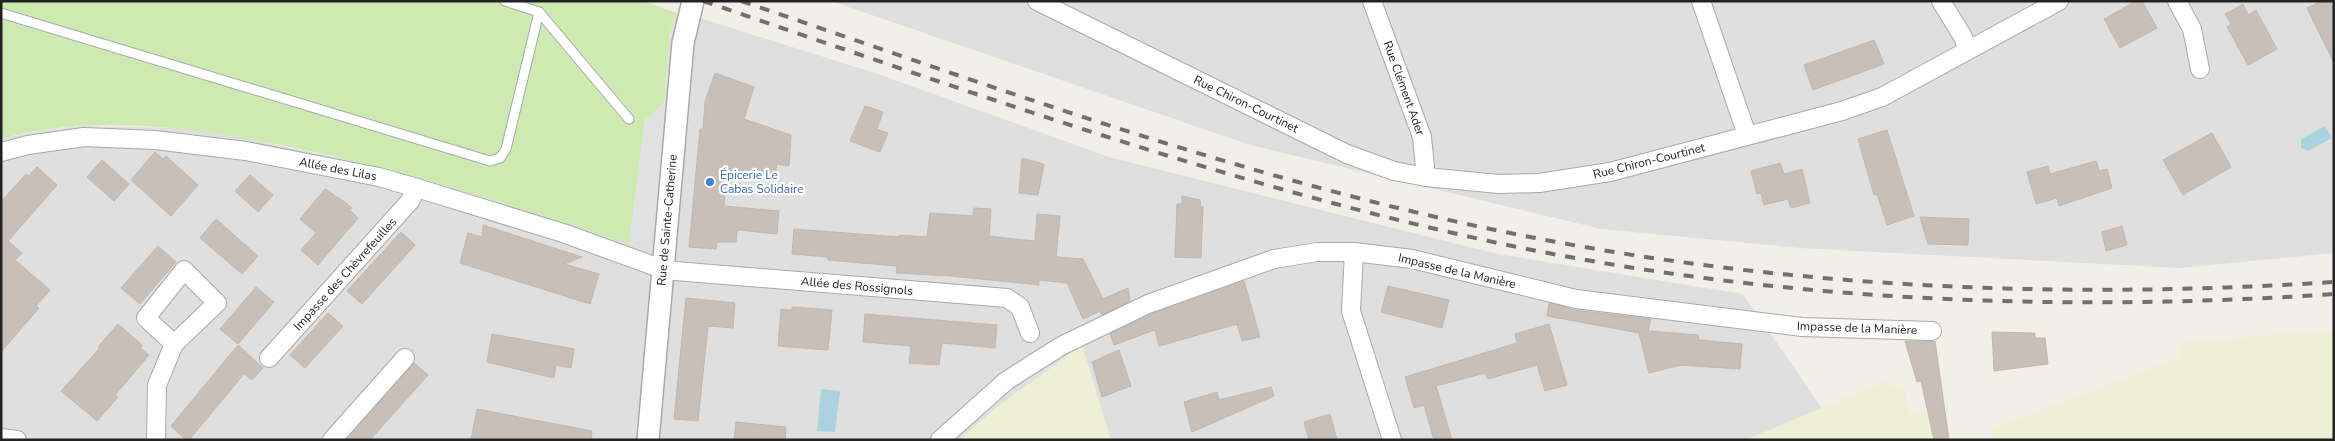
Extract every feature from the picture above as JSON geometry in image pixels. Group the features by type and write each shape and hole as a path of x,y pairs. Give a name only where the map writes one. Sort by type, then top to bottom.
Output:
{"street":[{"name":"Rue de Sainte-Catherine","path":"648,440 683,43 693,1"},
{"name":"Rue Chiron-Courtinet","path":"1037,1 1347,154 1394,171 1426,177 1499,184 1540,183 1610,172 1842,112 1882,97 2059,1"},
{"name":"Rue Clément Ader","path":"1372,1 1422,137 1426,177"},
{"path":"1701,1 1747,136"},
{"path":"1942,1 1963,37 1968,50"},
{"path":"2177,1 2192,29 2200,69"},
{"name":"Allée des Lilas","path":"1,152 84,137 155,140 246,151 379,177 563,233 663,268"},
{"name":"Impasse des Chèvrefeuilles","path":"269,358 410,201 417,188"},
{"name":"Impasse de la Manière","path":"940,440 1006,381 1032,362 1060,346 1148,304 1274,259 1317,252 1354,252 1412,259 1576,299 1802,327 1932,331"},
{"path":"1354,252 1351,312 1392,440"},
{"name":"Allée des Rossignols","path":"663,268 1007,298 1020,307 1030,333"},
{"path":"156,440 157,385 174,344"},
{"path":"332,440 405,358"},
{"path":"1,438 17,440"}],"lane":[{"path":"505,1 538,12 629,119"},
{"path":"1,13 490,161 500,158 506,149 538,12"}],"shaded area":[{"path":"831,1 2334,1 2334,253 2179,268 1800,248 1601,229 1250,145"},
{"path":"677,13 700,18 878,74 1109,157 1498,254 1743,294 1844,440 1,440 1,139 44,130 81,126 180,128 240,137 382,167 480,195 629,243 645,120 664,103 670,31"},
{"path":"664,103 667,105 656,232 646,240 629,244 645,120"}],"green space":[{"path":"1,1 643,1 677,13 670,31 664,103 645,120 629,244 493,200 403,174 311,151 232,136 166,128 99,125 66,127 1,139"},
{"path":"2334,330 2334,440 1993,440 1990,429 2179,358 2179,343"},
{"path":"1082,345 1111,440 959,440 998,406"},
{"path":"1889,380 1891,386 1903,386 1910,412 1925,409 1933,440 1745,440"}],"water":[{"path":"2325,126 2332,138 2308,151 2301,148 2301,139"},
{"path":"821,389 840,391 835,432 817,431"}],"building":[{"path":"2136,1 2142,1 2157,28 2120,48 2104,19"},
{"path":"2322,1 2330,1 2334,9 2334,63 2307,8"},
{"path":"2243,4 2248,15 2256,10 2277,49 2248,65 2227,27 2231,24 2225,14"},
{"path":"1874,40 1884,64 1813,90 1804,65"},
{"path":"715,73 754,87 744,119 791,135 789,166 777,164 775,174 727,170 724,206 779,211 777,234 737,230 736,242 717,242 716,249 689,247 700,129 703,129 705,102"},
{"path":"865,106 883,112 877,129 888,133 880,152 850,141"},
{"path":"1887,130 1914,216 1887,225 1877,194 1874,195 1858,139"},
{"path":"2212,133 2231,167 2183,195 2163,160"},
{"path":"155,152 163,159 166,156 198,185 171,216 131,180"},
{"path":"1022,158 1044,164 1038,195 1019,193"},
{"path":"102,160 129,184 114,201 87,177"},
{"path":"2096,161 2099,171 2107,169 2112,188 2059,206 2057,198 2036,204 2027,172 2048,166 2050,174"},
{"path":"1780,163 1784,174 1802,169 1810,203 1791,208 1788,199 1764,205 1761,193 1757,194 1751,171"},
{"path":"37,167 57,185 8,241 22,253 15,260 50,290 36,306 39,308 1,352 1,202 26,174 29,176"},
{"path":"250,175 273,195 258,212 235,191"},
{"path":"325,189 352,208 350,210 358,218 318,265 301,250 316,233 300,219"},
{"path":"1182,196 1200,200 1201,207 1203,207 1201,258 1175,257 1177,204 1182,204"},
{"path":"974,208 991,209 989,236 1035,241 1037,214 1060,216 1056,257 1083,259 1103,299 1128,288 1130,301 1102,315 1100,311 1083,319 1067,283 1039,280 1039,285 950,276 896,273 897,266 828,260 828,257 792,254 794,229 899,237 900,235 927,237 930,213 973,216"},
{"path":"1920,217 1969,219 1968,245 1928,244"},
{"path":"216,219 258,256 242,274 200,238"},
{"path":"483,225 582,257 564,264 599,274 590,304 460,263 468,233 482,237"},
{"path":"2122,226 2127,245 2106,251 2102,232"},
{"path":"401,232 415,245 362,304 347,291"},
{"path":"158,246 176,262 140,304 121,288"},
{"path":"1244,281 1260,337 1242,341 1237,324 1159,346 1155,330 1114,345 1110,334 1152,314"},
{"path":"1388,286 1449,300 1442,328 1381,312"},
{"path":"256,287 274,302 238,344 220,329"},
{"path":"686,298 735,303 733,328 708,326 698,421 674,419"},
{"path":"1549,303 1575,310 1651,319 1648,331 1698,335 1699,340 1742,344 1740,369 1681,365 1649,373 1639,333 1547,316"},
{"path":"792,307 832,310 828,350 778,346 781,309 792,310"},
{"path":"328,313 343,326 305,368 290,355"},
{"path":"865,314 997,325 995,348 942,343 939,365 909,363 911,346 863,342"},
{"path":"118,324 142,345 140,348 149,355 115,395 118,397 97,421 61,391 100,348 98,347"},
{"path":"1549,324 1567,385 1545,391 1537,365 1488,379 1485,373 1436,386 1452,440 1434,440 1424,405 1414,408 1405,377 1517,343 1515,334"},
{"path":"1992,332 2035,333 2035,338 2045,338 2048,364 1994,371"},
{"path":"492,334 574,349 571,368 556,365 554,378 487,362"},
{"path":"1905,341 1935,341 1949,440 1934,440 1921,381 1917,382"},
{"path":"238,345 263,368 252,380 244,374 189,440 186,440 171,426"},
{"path":"1119,350 1131,386 1102,397 1092,362"},
{"path":"414,363 428,375 370,440 346,440"},
{"path":"1271,387 1274,396 1192,432 1184,402 1217,392 1219,400"},
{"path":"477,409 592,431 591,440 471,440"},
{"path":"1330,414 1337,440 1309,440 1304,422"},
{"path":"736,422 786,427 785,440 734,440"}],"railway":[{"path":"703,1 1097,134 1196,164 1397,220 1498,243 1601,263 1809,290 2019,302 2229,300 2334,294"},
{"path":"741,1 1026,98 1218,159 1412,211 1510,233 1612,252 1714,266 1920,285 2023,289 2127,290 2334,282"}],"place":[{"name":"Épicerie Le Cabas Solidaire","path":"710,182"}]}
